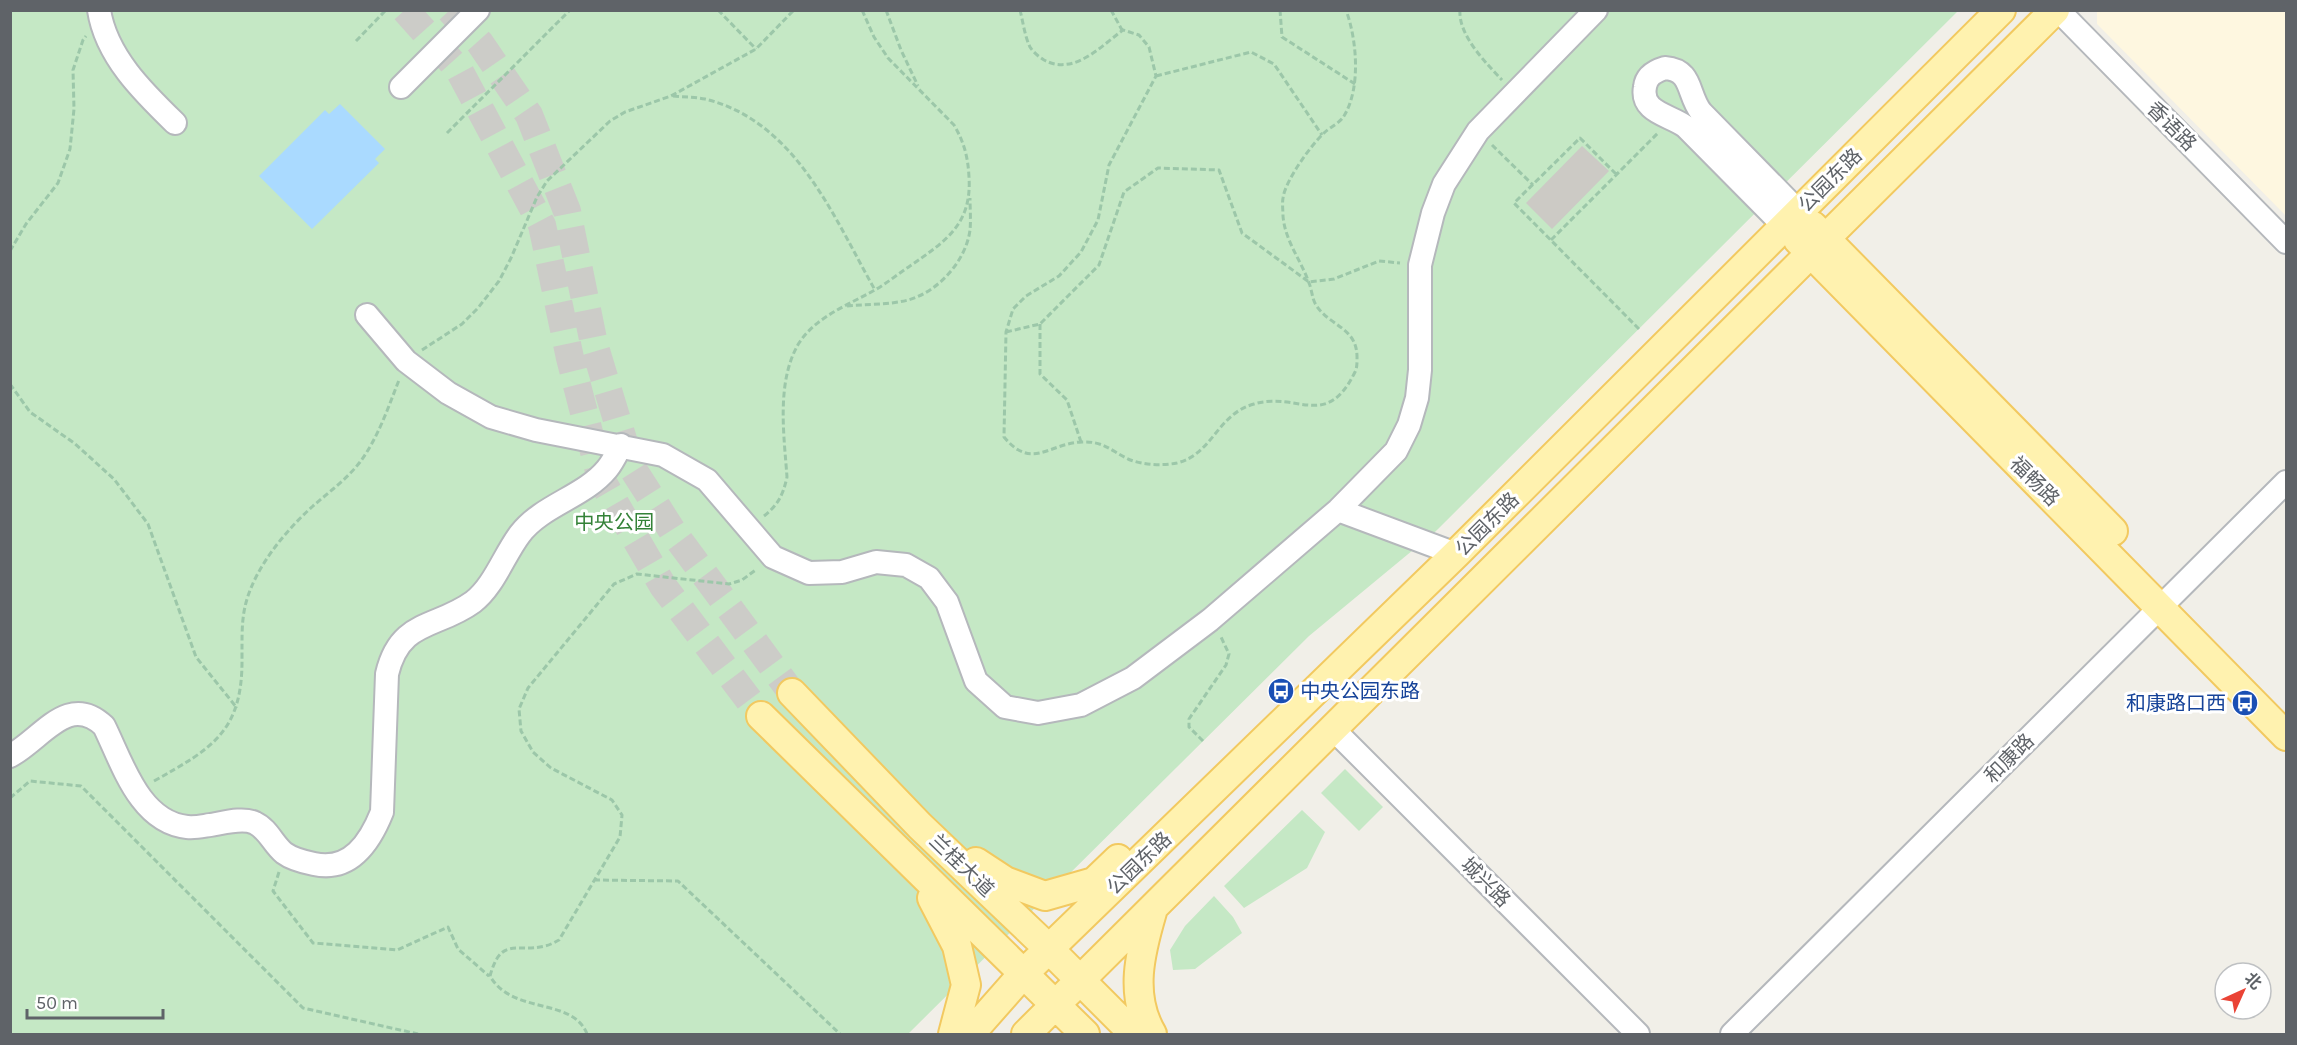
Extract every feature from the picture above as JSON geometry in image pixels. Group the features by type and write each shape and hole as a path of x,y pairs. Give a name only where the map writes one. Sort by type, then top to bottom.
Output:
{"main road":[{"name":"公园东路","path":"970,1035 1022,975 1456,554 2001,10"},
{"name":"公园东路","path":"1026,1035 2057,10"},
{"name":"福畅路","path":"1791,219 2167,601 2286,736"},
{"name":"福畅路","path":"2167,601 2286,708"},
{"name":"兰桂大道","path":"792,693 920,826 1049,949 1134,1035"},
{"name":"兰桂大道","path":"760,716 1084,1035"},
{"path":"920,826 1005,880 1045,896 1094,882 1182,800 1227,778"},
{"path":"918,873 957,946 966,985 953,1035"},
{"path":"1152,1035 1143,1020 1137,981 1142,949 1153,910"}],"street":[{"path":"401,87 478,10"},
{"path":"366,315 406,361 448,393 491,417 536,430 663,455 707,480 772,557 809,573 842,572 876,562 906,565 929,578 947,602 976,681 1005,706 1038,713 1081,705 1133,678 1210,620 1338,510 1396,451 1409,425 1417,398 1420,370 1420,265 1433,213 1444,184 1478,130 1516,94 1596,10"},
{"name":"香语路","path":"2057,10 2286,242"},
{"path":"100,14 114,51 129,74 175,123"},
{"path":"1665,68 1680,72 1686,78 1694,103 1791,219 1686,127 1673,117 1652,109 1644,97 1646,82 1657,70 1665,68"},
{"path":"10,756 22,750 64,715 75,712 86,714 97,718 105,726 136,791 146,804 171,824 189,828 244,821 254,822 284,853 304,862 322,866 343,862 361,851 377,826 382,812 387,674 391,657 400,643 412,632 472,603 483,593 520,533 533,521 596,479 607,469 621,446"},
{"name":"和康路","path":"1732,1035 2286,482"},
{"path":"1338,510 1456,554"},
{"name":"城兴路","path":"1333,729 1638,1035"}],"path":[{"path":"356,41 386,10"},
{"path":"447,133 570,10"},
{"path":"718,10 756,49"},
{"path":"845,306 909,300 943,280 965,249 970,231 969,165 962,138 954,125 888,58 874,37 862,10"},
{"path":"886,10 918,88"},
{"path":"1020,10 1031,48 1041,58 1053,64 1069,65 1083,60 1123,30"},
{"path":"1111,10 1123,30 1139,35 1149,47 1156,76 1109,165 1098,220 1081,252 1059,276 1026,296 1013,309 1006,332 1004,437 1015,450 1032,455 1081,442 1105,445 1129,459 1152,465 1178,463 1206,448 1232,413 1254,404 1273,401 1316,407 1334,401 1346,389 1357,369 1357,348 1347,331 1328,320 1314,303 1309,282 1288,240 1283,219 1283,196 1293,174 1322,135 1343,118 1351,103 1355,84 1352,28 1346,10"},
{"path":"1280,10 1282,37 1355,84"},
{"path":"1460,10 1459,21 1480,56 1516,94"},
{"path":"10,251 26,224 58,183 70,149 74,109 73,70 83,40 100,14"},
{"path":"1156,76 1251,52 1274,64 1322,135"},
{"path":"671,96 704,99 722,105 768,131 791,151 807,172 875,290"},
{"path":"1551,240 1673,117"},
{"path":"1478,130 1533,185"},
{"path":"1616,174 1580,138 1514,203 1639,329"},
{"path":"1006,332 1040,324 1099,265 1125,192 1158,168 1220,170 1242,233 1309,282 1334,279 1379,261 1420,265"},
{"path":"750,530 777,505 784,491 787,477 784,382 790,361 800,342 814,326 830,314 875,290 943,243 959,224 970,196"},
{"path":"1040,324 1040,374 1066,400 1081,442"},
{"path":"10,384 30,412 74,443 114,479 148,524 196,657 237,708"},
{"path":"490,976 494,961 503,951 516,946 545,946 559,940 620,837 622,815 612,800 551,768 533,752 521,731 519,709 528,688 614,584 637,574 729,584 742,580 772,557"},
{"path":"1203,741 1189,727 1189,719 1226,665 1229,654 1225,642 1210,620"},
{"path":"10,798 30,781 81,786 303,1008 418,1035"},
{"path":"284,853 273,891 313,943 398,950 448,927 458,949 490,976 496,987 509,996 572,1015 584,1025 587,1035"},
{"path":"594,880 678,881 840,1035"}],"shaded area":[{"path":"2097,11 2286,11 2286,216 2097,24"}],"green space":[{"name":"中央公园","path":"11,11 1958,11 1436,531 1309,636 908,1034 11,1034"},
{"path":"1345,769 1383,807 1359,831 1321,793"},
{"path":"1302,810 1325,832 1307,868 1244,908 1224,886"},
{"path":"1214,896 1233,917 1242,933 1195,969 1173,970 1170,950 1185,926"}],"water":[{"path":"340,104 385,149 375,159 379,163 312,229 259,176 325,110 329,114"}],"building":[{"path":"1582,146 1609,171 1552,229 1526,203"}],"tunnel":[{"path":"405,10 459,70 542,225 570,358 601,479 663,586 761,716"},
{"path":"450,10 480,43 529,115 567,211 594,344 631,466 673,532 792,693"}],"place":[{"name":"中央公园东路","path":"1281,691"},
{"name":"和康路口西","path":"2245,703"}]}
